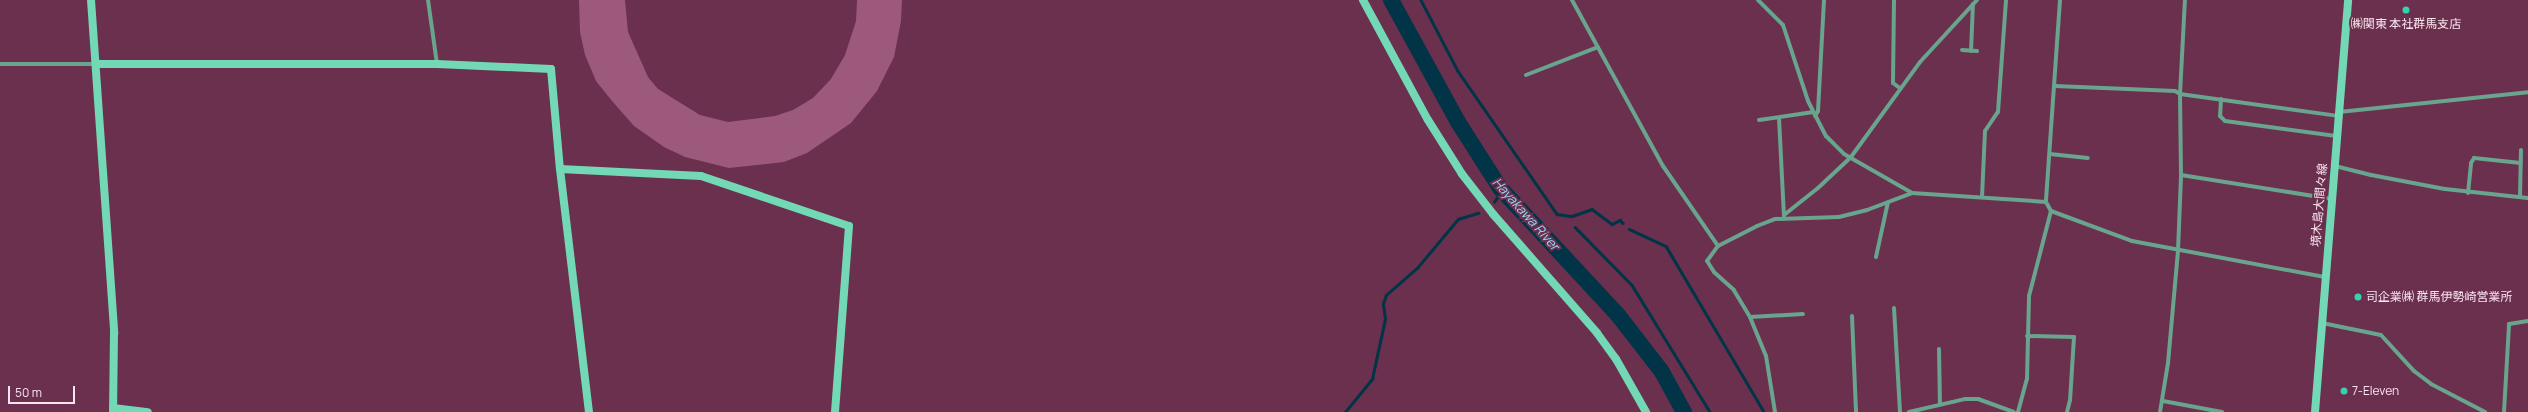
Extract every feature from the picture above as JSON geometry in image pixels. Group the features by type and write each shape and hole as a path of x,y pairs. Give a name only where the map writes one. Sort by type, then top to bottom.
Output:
{"street":[{"path":"92,0 114,333 113,410 148,412"},
{"path":"428,0 437,64"},
{"path":"1363,0 1425,114 1462,174 1493,214 1597,333 1616,359 1646,412"},
{"path":"1572,0 1663,166 1718,246"},
{"path":"1758,0 1783,25 1814,114 1826,136 1844,154 1912,193"},
{"path":"1759,120 1814,114 1818,111 1824,0"},
{"path":"1894,0 1893,83 1900,88"},
{"path":"1784,217 1851,157 1900,88 1944,34 1977,0"},
{"path":"1982,197 1985,131 1998,112 2006,0"},
{"path":"2060,0 2046,202 2051,211 2132,241 2325,277"},
{"path":"2160,412 2163,401 2178,250 2181,175 2180,94 2185,0"},
{"name":"境木島大間々線","path":"2314,412 2348,0"},
{"path":"1971,51 1973,4"},
{"path":"1526,75 1598,47"},
{"path":"1962,50 1977,51"},
{"path":"0,64 437,64 551,69 560,169 589,412"},
{"path":"2055,86 2114,87 2175,91 2180,94 2339,114 2528,92"},
{"path":"2221,99 2220,116 2225,121 2336,136"},
{"path":"1778,118 1784,217"},
{"path":"2520,197 2521,150"},
{"path":"2050,154 2088,158"},
{"path":"2468,192 2470,163 2474,158 2521,163"},
{"path":"2335,166 2371,176 2468,192 2528,198"},
{"path":"560,169 701,176 849,226 835,412"},
{"path":"2181,175 2332,199"},
{"path":"1774,412 1766,356 1750,317 1734,290 1708,266 1708,258 1718,246 1757,226 1784,217 1839,217 1912,193 2046,202"},
{"path":"1876,257 1888,202"},
{"path":"2018,412 2027,379 2029,296 2051,211"},
{"path":"1894,308 1900,412"},
{"path":"1750,317 1803,314"},
{"path":"1852,316 1856,412"},
{"path":"2504,412 2509,324 2528,321"},
{"path":"2322,323 2381,335 2414,372 2475,410 2485,412"},
{"path":"2027,336 2074,337 2070,400 2066,412"},
{"path":"1939,350 1940,404"},
{"path":"1909,412 1940,404 1978,399 2014,412"},
{"path":"2163,401 2222,412"}],"shaded area":[{"path":"579,0 625,0 628,32 648,77 658,89 700,115 728,122 775,116 793,110 813,98 831,79 845,55 856,21 857,0 902,0 901,21 894,57 877,91 851,123 807,153 784,162 729,168 685,157 664,147 634,126 596,81 585,55 580,32"}],"waterway":[{"name":"Hayakawa River","path":"1391,0 1458,122 1500,188 1618,315 1662,372 1684,412"},
{"path":"1421,0 1458,71 1557,214 1572,216 1592,209 1612,224 1620,220 1623,223"},
{"path":"1494,202 1502,190"},
{"path":"1345,412 1372,379 1385,319 1383,304 1386,295 1417,268 1458,219 1478,213"},
{"path":"1575,227 1632,285 1710,412"},
{"path":"1629,229 1666,246 1764,412"}],"place":[{"name":"㈱関東 本社群馬支店","path":"2406,10"},
{"name":"司企業㈱ 群馬伊勢崎営業所","path":"2358,297"},
{"name":"7-Eleven","path":"2344,391"}]}
